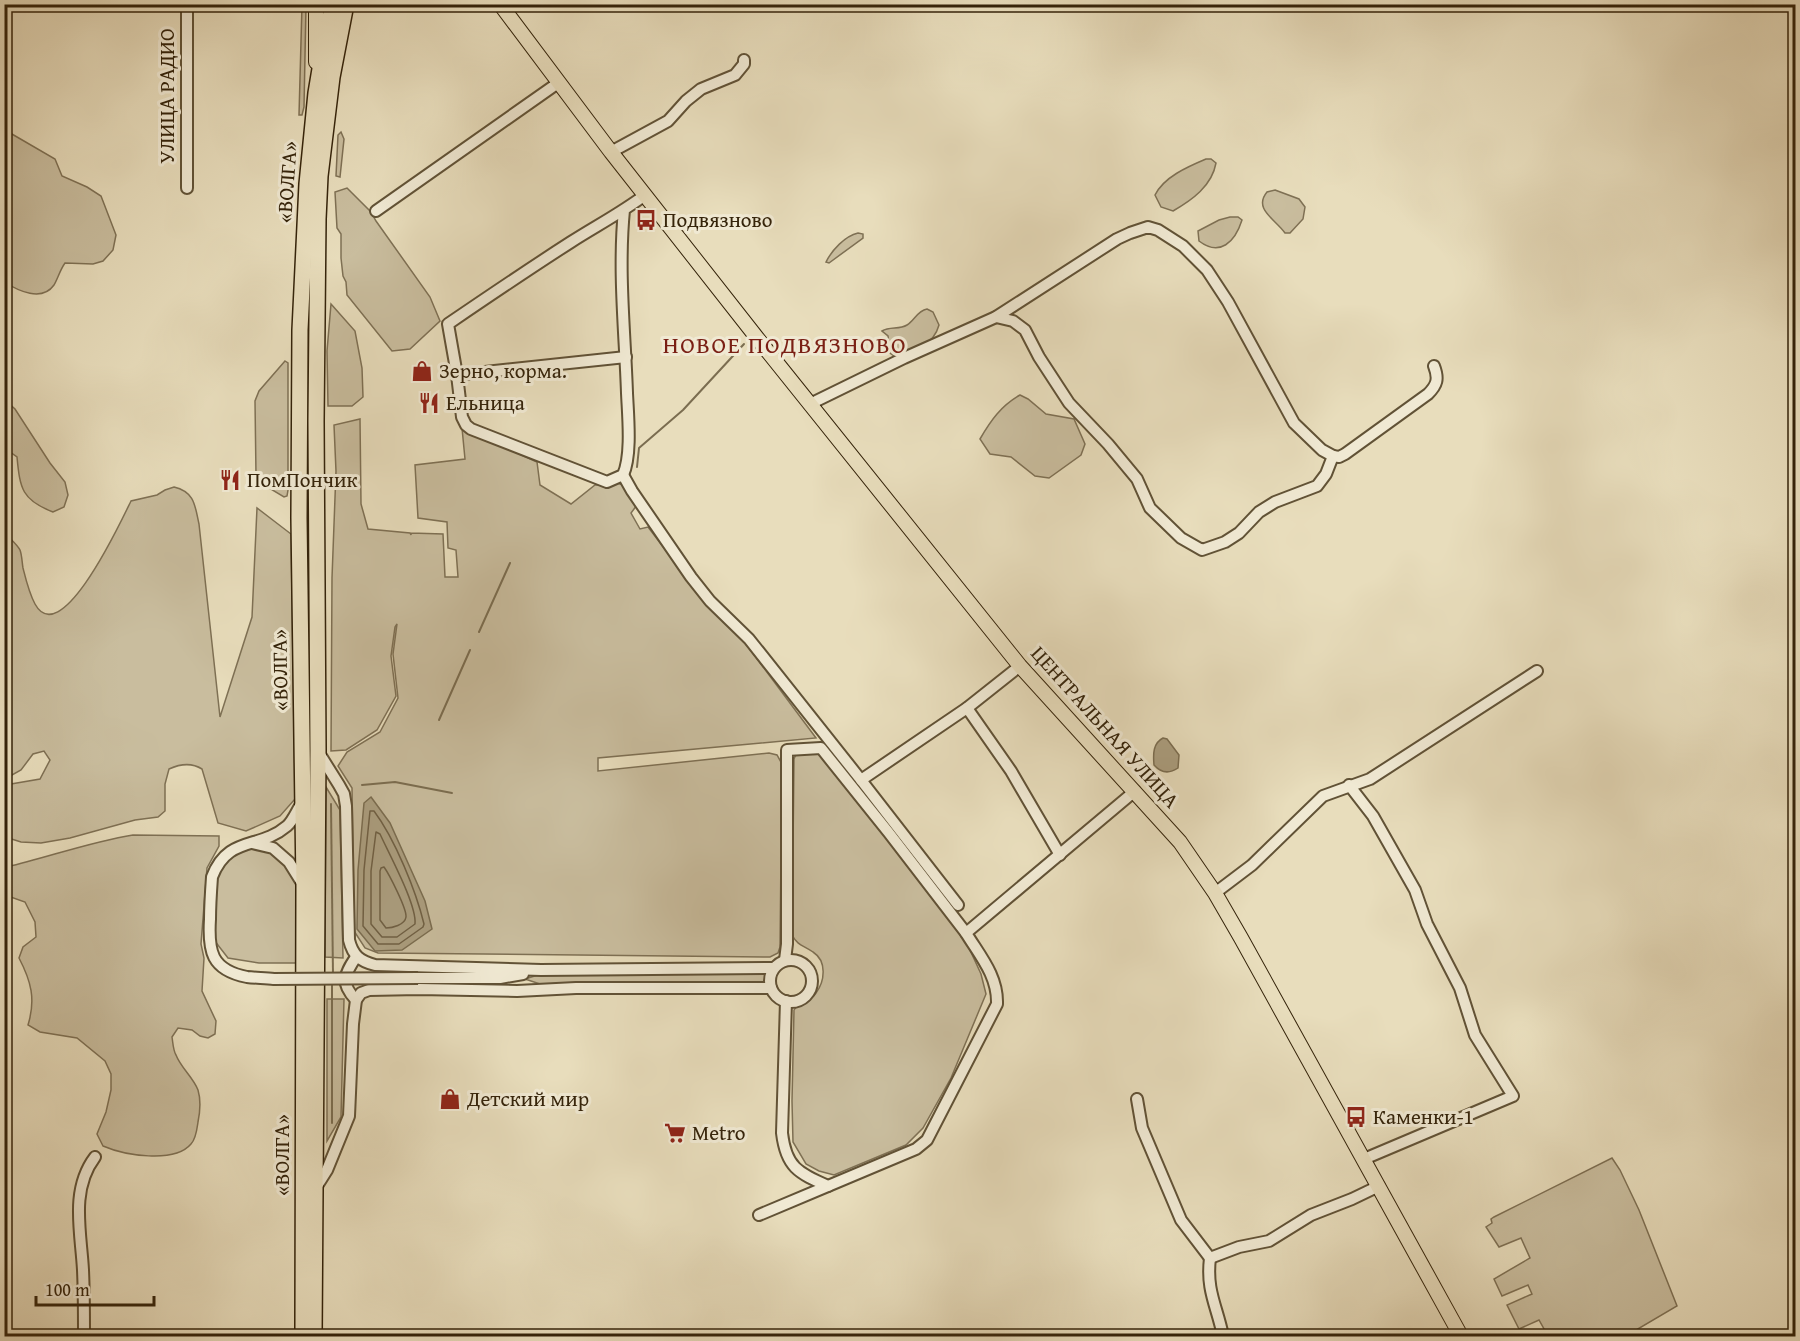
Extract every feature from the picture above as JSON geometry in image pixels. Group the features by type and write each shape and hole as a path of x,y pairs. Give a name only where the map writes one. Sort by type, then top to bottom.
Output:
{"highway":[{"name":"«ВОЛГА»","path":"303,1336 304,886 299,518 300,330 307,184 316,93 333,4"},
{"name":"«ВОЛГА»","path":"314,1336 318,750 316,410 318,219 320,176 332,77 346,4"}],"main road":[{"path":"316,4 316,93"},
{"name":"ЦЕНТРАЛЬНАЯ УЛИЦА","path":"500,4 611,152 1020,666 1180,842 1215,893 1241,938 1461,1336"}],"street":[{"name":"УЛИЦА РАДИО","path":"187,4 187,188"},
{"path":"611,152 668,121 686,101 701,89 735,75 744,64 744,60"},
{"path":"376,211 558,83"},
{"path":"624,210 621,243 628,461 623,475 607,482 471,429 466,425 462,417 458,375 448,324 645,195"},
{"path":"810,404 904,358 996,317 1124,236 1148,227 1158,230 1183,246 1207,270 1228,302 1294,423 1322,450 1333,456 1339,457 1345,454 1428,394 1436,386 1438,375 1434,366"},
{"path":"996,317 1013,321 1025,330 1039,357 1069,403 1137,479 1150,508 1181,538 1202,550 1225,542 1239,532 1258,512 1275,502 1317,486 1326,474 1333,456"},
{"path":"458,375 626,357"},
{"path":"623,475 691,577 710,601 749,639 958,905"},
{"path":"861,780 967,708 1020,666"},
{"path":"1215,893 1252,865 1323,796 1370,779 1537,671"},
{"path":"967,708 1011,771 1060,855"},
{"path":"759,1215 916,1149 927,1140 997,1004 993,976 966,933 821,748 787,750 788,944 785,960"},
{"path":"318,750 344,794 348,932 356,957 375,965 541,970 773,968 785,960 799,961 809,970 812,977 812,984 805,996 792,1002 774,994 769,981 773,968"},
{"path":"1349,785 1373,816 1415,890 1427,924 1460,988 1475,1035 1514,1096 1364,1159"},
{"path":"966,933 1135,791"},
{"path":"302,802 289,825 273,836 249,843 228,853 216,868 212,877 208,941 213,959 222,967 235,974 274,979 500,978 541,970"},
{"path":"249,843 273,848 289,862 304,886"},
{"path":"356,957 346,972 345,979 349,993 356,1000"},
{"path":"500,978 541,989"},
{"path":"314,1189 327,1170 350,1116 353,1024 356,1000 361,993 369,990 771,988"},
{"path":"786,1001 782,1133 784,1148 792,1164 802,1175 828,1186"},
{"path":"1137,1099 1142,1128 1181,1220 1210,1258 1210,1293 1223,1336"},
{"path":"84,1336 83,1269 78,1227 79,1195 87,1167 95,1157"},
{"path":"1210,1258 1239,1247 1269,1241 1311,1215 1379,1186"}],"shaded area":[{"path":"302,5 306,5 304,107 302,115 299,115"},
{"path":"5,130 55,159 62,176 101,196 116,235 113,250 103,261 93,264 65,263 54,285 43,293 30,293 16,289 5,282"},
{"path":"341,132 344,139 340,177 336,176 338,135"},
{"path":"1211,159 1216,163 1210,179 1200,192 1173,211 1161,207 1155,195 1164,183 1184,169"},
{"path":"347,188 371,212 430,297 440,321 410,349 392,351 347,295 341,258 341,234 337,228 335,192"},
{"path":"1275,190 1299,199 1305,207 1303,219 1290,233 1285,233 1267,214 1262,204 1267,192"},
{"path":"1230,217 1238,217 1242,220 1235,235 1226,245 1214,248 1199,241 1198,231"},
{"path":"858,233 863,234 863,238 829,263 826,262 839,244"},
{"path":"331,304 355,331 362,368 363,397 352,406 328,406 327,351"},
{"path":"927,309 933,312 939,325 933,338 915,351 894,356 890,353 888,336 882,331 904,326"},
{"path":"285,361 288,363 288,490 287,496 284,497 264,485 256,475 255,401 259,391"},
{"path":"1020,395 1046,414 1074,419 1085,444 1081,455 1049,478 1035,476 1011,457 990,454 980,439 997,414"},
{"path":"5,400 15,409 65,482 68,495 64,507 53,512 35,503 25,492 17,457 10,452 5,453"},
{"path":"360,419 361,504 368,529 410,533 411,535 411,533 443,534 445,577 458,577 456,550 448,548 447,522 418,518 415,465 465,459 462,428 537,462 540,485 571,504 595,485 618,483 625,486 637,505 631,513 640,529 648,527 701,596 746,644 816,738 598,758 598,771 769,753 777,755 782,764 780,947 778,953 770,957 378,953 365,948 354,931 352,788 338,766 347,752 380,732 398,698 393,654 397,624 391,656 396,696 377,730 346,750 331,751 332,578 336,471 334,425"},
{"path":"174,487 190,496 199,524 220,717 252,617 257,508 291,534 295,799 280,816 246,831 218,823 202,769 194,765 181,765 169,769 165,784 165,811 158,817 135,820 70,838 41,843 21,842 5,837 5,787 40,779 50,760 44,751 33,754 21,770 5,779 5,533 20,550 23,568 35,604 46,614 60,611 74,597 104,554 131,501 157,495"},
{"path":"819,749 964,937 981,974 986,994 951,1078 923,1128 906,1145 834,1175 806,1164 793,1142 794,1010 816,993 823,977 818,956 794,939 792,935 794,759 796,754"},
{"path":"326,787 340,810 343,958 325,957"},
{"path":"133,835 219,836 219,846 207,868 201,944 204,958 202,991 216,1021 215,1034 208,1038 192,1030 178,1028 172,1037 178,1060 198,1090 200,1110 196,1134 191,1144 173,1154 161,1156 136,1155 103,1146 97,1134 106,1112 111,1090 111,1074 105,1061 77,1038 40,1032 28,1025 32,1007 31,990 19,958 23,947 36,937 35,922 25,902 5,895 5,869 7,867"},
{"path":"249,847 270,851 284,864 298,887 298,963 259,963 228,958 214,940 215,896 219,874 228,857"},
{"path":"765,973 765,985 540,984 525,979 541,974"},
{"path":"327,999 344,999 341,1117 327,1141"},
{"path":"1612,1158 1639,1210 1677,1306 1626,1336 1548,1336 1539,1320 1519,1329 1507,1305 1532,1294 1528,1285 1502,1296 1494,1279 1530,1258 1521,1238 1499,1247 1486,1227 1492,1223 1491,1219 1494,1217"}],"water":[{"path":"1163,738 1167,739 1179,755 1178,768 1165,772 1154,765 1155,746"},
{"path":"371,797 390,823 425,901 432,929 402,950 375,951 357,929 358,870 364,803"}],"waterway":[{"path":"637,467 639,448 683,410 744,344"},
{"path":"479,632 510,563"},
{"path":"439,720 470,650"},
{"path":"362,785 395,782 452,793"},
{"path":"331,804 333,976"},
{"path":"332,982 332,1123"}],"place":[{"name":"Подвязново","path":"646,220"},
{"name":"Зерно, корма.","path":"422,371"},
{"name":"Ельница","path":"429,403"},
{"name":"ПомПончик","path":"230,480"},
{"name":"Детский мир","path":"450,1099"},
{"name":"Каменки-1","path":"1356,1117"},
{"name":"Metro","path":"675,1133"}],"district":[{"name":"НОВОЕ ПОДВЯЗНОВО","path":"785,345"}]}
